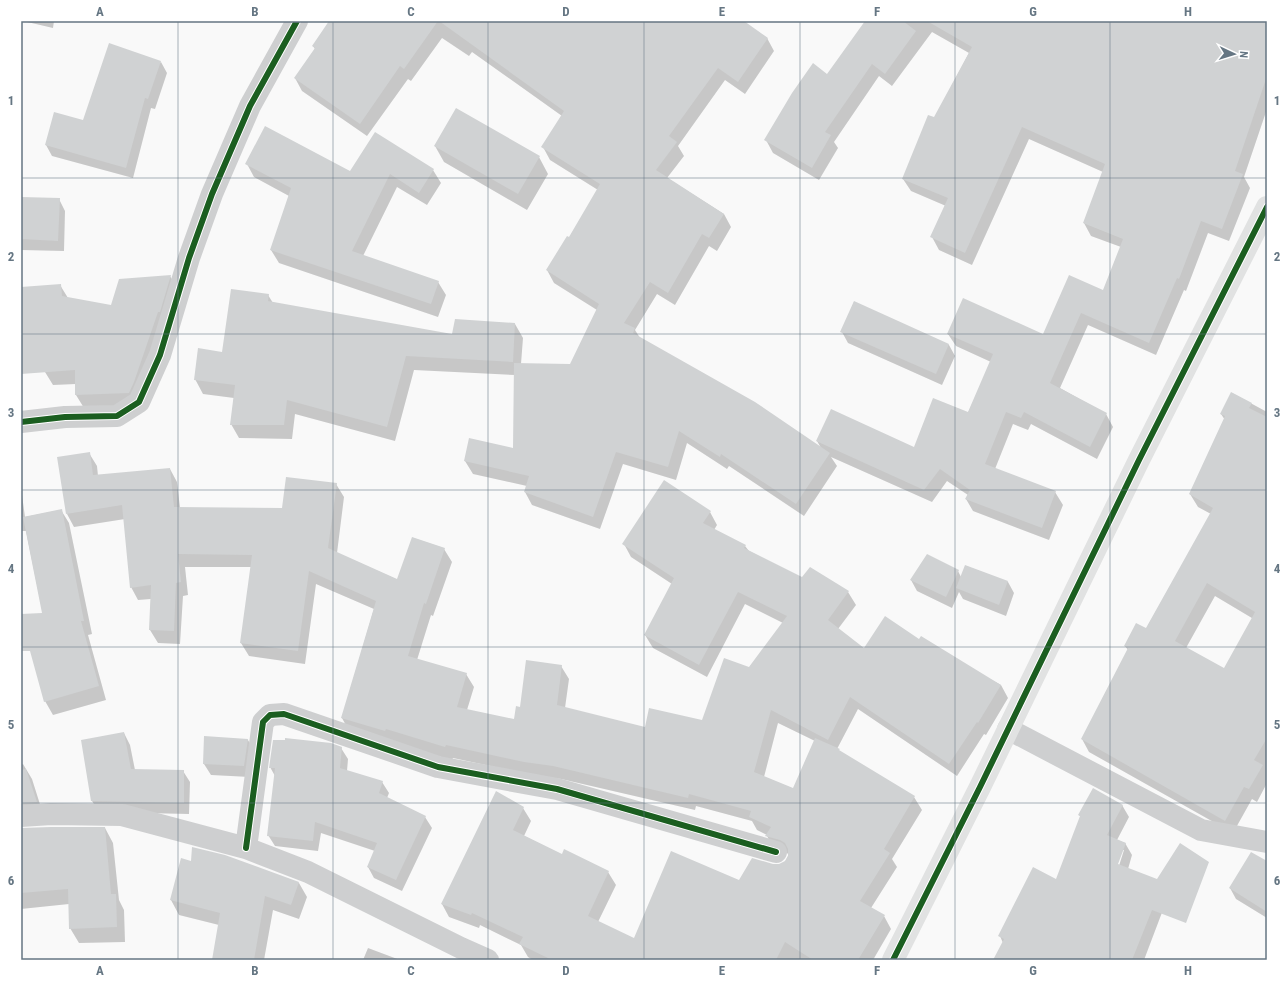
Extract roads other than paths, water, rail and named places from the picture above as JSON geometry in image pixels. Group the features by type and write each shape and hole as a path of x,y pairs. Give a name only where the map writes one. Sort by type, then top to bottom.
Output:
{"street":[{"path":"21,422 65,417 117,416 138,402 160,355 189,258 212,194 250,106 297,21"},
{"path":"893,960 1008,729 1139,460 1262,232 1267,208"},
{"path":"246,848 263,722 270,715 284,714 438,767 557,789 776,852"},
{"path":"1008,729 1201,830 1267,842"},
{"path":"21,816 51,814 122,815 246,848 308,872 488,960"}]}
